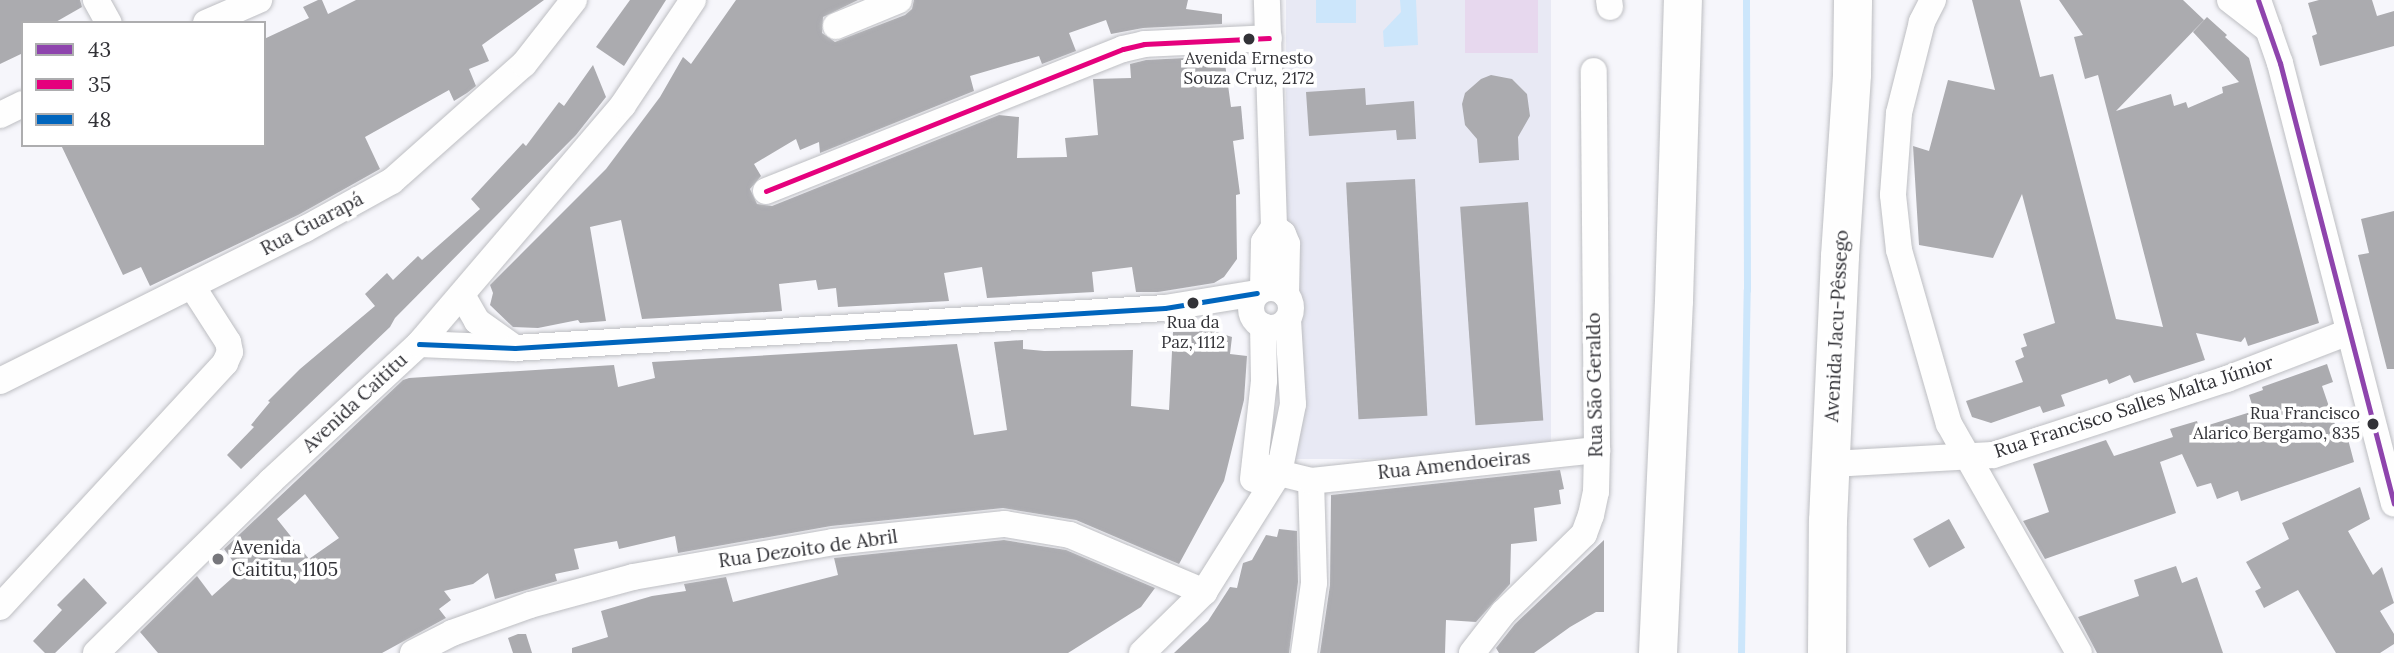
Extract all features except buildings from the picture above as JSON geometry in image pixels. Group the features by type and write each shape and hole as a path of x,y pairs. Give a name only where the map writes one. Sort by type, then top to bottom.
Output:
{"highway":[{"path":"1658,653 1674,301 1683,0"},
{"name":"Avenida Jacu-Pêssego","path":"1827,653 1831,464 1840,256 1852,74 1853,0"}],"street":[{"path":"96,0 108,21"},
{"path":"211,21 259,0"},
{"name":"Rua Guarapá","path":"0,381 192,286 392,181 524,64 574,0"},
{"name":"Avenida Caititu","path":"96,653 271,481 419,344 623,105 693,0"},
{"path":"836,26 899,0"},
{"path":"1247,519 1264,381 1268,306 1264,242 1274,227 1267,0"},
{"path":"1933,0 1922,22 1899,113 1892,195 1899,250 1933,374 1950,424 2079,653"},
{"path":"2230,0 2269,30"},
{"path":"2258,0 2269,30 2349,332 2383,425 2394,504"},
{"path":"766,191 1122,49 1144,44 1269,38"},
{"name":"Rua São Geraldo","path":"1472,653 1503,613 1584,534 1596,492 1594,71"},
{"path":"0,115 21,105"},
{"path":"0,607 225,363 230,352 228,342 192,286"},
{"path":"462,295 477,321 515,348"},
{"path":"419,344 515,348 1165,308 1268,306"},
{"path":"1142,653 1203,592 1247,519 1279,474 1293,404 1268,306"},
{"name":"Rua Francisco Salles Malta Júnior","path":"1831,464 1993,455 2227,379 2349,332"},
{"name":"Rua Amendoeiras","path":"1255,463 1279,474 1311,481 1597,450"},
{"path":"1304,653 1314,583 1311,481"},
{"name":"Rua Dezoito de Abril","path":"413,653 453,633 530,604 633,577 833,542 1005,524 1070,535 1203,592"}],"shaded area":[{"path":"1286,0 1551,0 1551,459 1286,459"},
{"path":"1465,0 1538,0 1538,53 1465,53"}],"water":[{"path":"1316,0 1356,0 1356,23 1316,23"},
{"path":"1400,0 1416,0 1418,45 1384,47 1383,31 1401,12"}],"waterway":[{"path":"1741,653 1747,290 1746,0"}],"transit line":[{"name":"43","path":"2258,0 2280,63 2394,504"},
{"name":"35","path":"766,191 1123,49 1144,44 1269,38"},
{"name":"48","path":"419,344 515,348 1165,308 1257,293"}],"place":[{"name":"Avenida Ernesto Souza Cruz, 2172","path":"1249,39"},
{"name":"Rua da Paz, 1112","path":"1193,303"},
{"name":"Rua Francisco Alarico Bergamo, 835","path":"2373,424"},
{"name":"Avenida Caititu, 1105","path":"218,559"}]}
